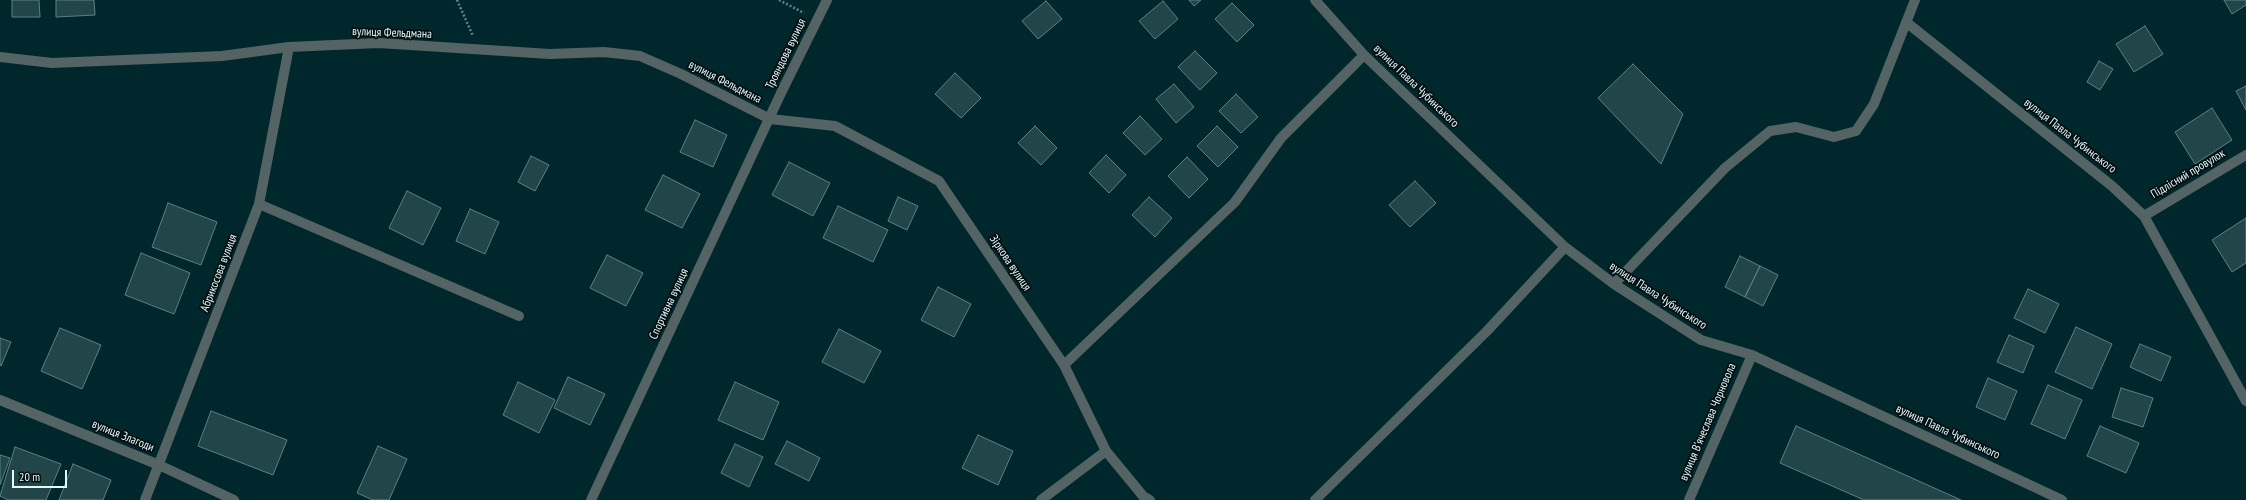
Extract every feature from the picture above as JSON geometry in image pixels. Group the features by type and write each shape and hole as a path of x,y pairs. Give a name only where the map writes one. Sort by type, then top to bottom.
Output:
{"street":[{"name":"Трояндова вулиця","path":"770,119 827,0"},
{"name":"вулиця Павла Чубинського","path":"1315,0 1364,55 1565,247 1614,284 1701,340 1752,354 2062,500"},
{"path":"1614,284 1725,168 1770,131 1796,127 1834,136 1856,131 1874,104 1915,0"},
{"name":"вулиця Павла Чубинського","path":"1906,22 2112,186 2144,216 2246,401"},
{"name":"вулиця Фельдмана","path":"0,57 52,63 222,56 289,47 379,43 550,54 604,52 640,56 681,74 770,119"},
{"name":"Абрикосова вулиця","path":"145,500 259,204 289,47"},
{"path":"1064,365 1235,202 1281,138 1364,55"},
{"name":"Зіркова вулиця","path":"770,119 835,126 939,180 1064,365 1106,451 1143,496 1150,500"},
{"name":"Спортивна вулиця","path":"591,500 770,119"},
{"name":"Підлісний провулок","path":"2144,216 2246,155"},
{"path":"259,204 519,316"},
{"path":"1316,500 1487,330 1565,247"},
{"name":"вулиця Вʼячеслава Чорновола","path":"1689,500 1752,354"},
{"name":"вулиця Злагоди","path":"0,400 159,465 234,500"},
{"path":"1041,500 1106,451"}],"path":[{"path":"457,0 473,37"},
{"path":"779,0 817,20"}],"building":[{"path":"12,0 39,0 40,17 12,17"},
{"path":"56,0 94,0 95,15 56,17"},
{"path":"1189,0 1201,0 1194,6"},
{"path":"2224,0 2246,0 2246,5 2232,14"},
{"path":"1046,1 1062,19 1038,39 1022,21"},
{"path":"1163,1 1178,19 1155,39 1139,21"},
{"path":"1232,3 1254,25 1237,42 1215,19"},
{"path":"2145,26 2163,54 2134,72 2116,44"},
{"path":"1195,51 1217,73 1200,90 1178,67"},
{"path":"2099,61 2113,69 2100,90 2087,82"},
{"path":"1633,64 1683,114 1661,164 1598,98"},
{"path":"955,73 981,98 961,118 935,94"},
{"path":"1174,84 1194,107 1176,123 1156,99"},
{"path":"2246,86 2246,110 2236,91"},
{"path":"1236,94 1258,117 1241,133 1219,111"},
{"path":"2212,108 2232,140 2195,164 2175,132"},
{"path":"1140,116 1162,139 1145,155 1123,133"},
{"path":"695,120 727,135 713,167 680,152"},
{"path":"1035,126 1057,148 1041,165 1018,143"},
{"path":"1217,126 1238,147 1218,167 1197,146"},
{"path":"1106,155 1126,175 1109,193 1089,173"},
{"path":"531,156 549,165 535,191 518,182"},
{"path":"1187,157 1208,179 1189,198 1168,176"},
{"path":"789,162 830,183 813,216 772,195"},
{"path":"663,175 700,194 682,228 645,210"},
{"path":"1415,181 1436,203 1410,227 1389,205"},
{"path":"407,191 441,208 423,245 389,228"},
{"path":"898,197 918,206 907,230 888,221"},
{"path":"1149,197 1172,218 1155,237 1132,215"},
{"path":"168,203 217,222 201,265 152,247"},
{"path":"838,206 888,230 873,262 823,238"},
{"path":"470,209 499,222 485,254 456,241"},
{"path":"2246,218 2246,263 2232,272 2212,240"},
{"path":"141,253 190,273 174,314 125,295"},
{"path":"607,255 643,273 626,306 590,288"},
{"path":"1740,256 1760,266 1745,297 1725,287"},
{"path":"1760,266 1778,275 1763,306 1745,297"},
{"path":"938,287 971,304 954,337 921,320"},
{"path":"2028,289 2059,304 2045,333 2014,318"},
{"path":"2076,327 2112,344 2092,389 2055,372"},
{"path":"60,328 101,345 82,389 41,371"},
{"path":"839,329 881,351 864,383 822,362"},
{"path":"2009,335 2034,346 2023,373 1997,362"},
{"path":"0,338 11,342 1,366 0,365"},
{"path":"2140,344 2171,357 2161,381 2130,367"},
{"path":"568,377 605,394 590,425 554,408"},
{"path":"1988,378 2017,391 2005,420 1976,407"},
{"path":"518,382 555,400 539,433 503,415"},
{"path":"735,382 779,402 763,440 718,420"},
{"path":"2048,385 2082,400 2065,439 2031,424"},
{"path":"2121,388 2153,398 2143,427 2112,417"},
{"path":"211,411 287,440 273,475 198,446"},
{"path":"1796,426 1961,500 1864,500 1780,463"},
{"path":"2100,426 2139,443 2126,473 2087,456"},
{"path":"978,435 1013,451 998,485 962,468"},
{"path":"787,441 820,458 809,481 775,464"},
{"path":"735,444 763,457 749,487 721,473"},
{"path":"378,446 407,459 389,500 373,500 357,493"},
{"path":"15,447 61,464 46,500 8,500 0,496"},
{"path":"0,455 10,458 0,485"},
{"path":"73,464 111,480 103,500 59,500"}]}
